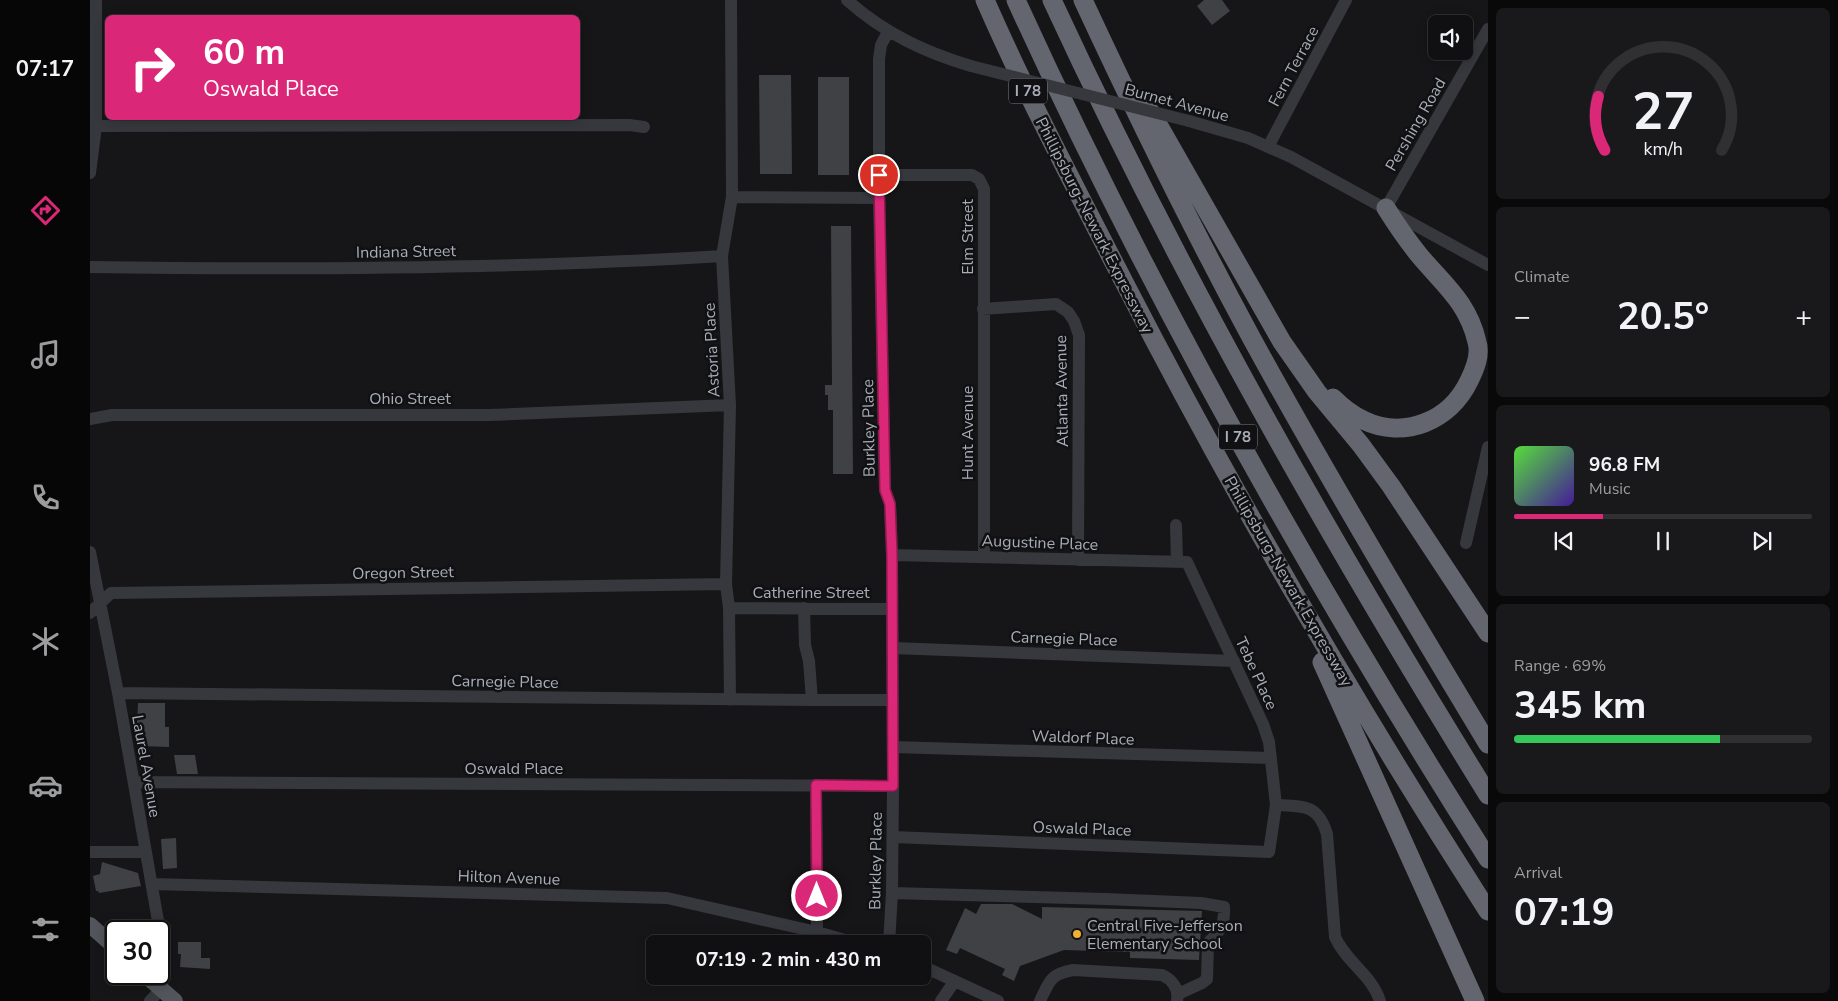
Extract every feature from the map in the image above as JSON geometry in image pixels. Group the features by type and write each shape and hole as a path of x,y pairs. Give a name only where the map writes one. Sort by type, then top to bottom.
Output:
{"highway":[{"name":"Phillipsburg-Newark Expressway","path":"985,0 1050,138 1141,316 1280,567 1380,738 1488,911"},
{"name":"Phillipsburg-Newark Expressway","path":"1016,0 1075,128 1204,375 1347,629 1488,859"},
{"name":"I 78","path":"1052,0 1104,109 1239,371 1347,564 1488,795"},
{"path":"1083,0 1185,209 1252,339 1357,527 1488,744"},
{"path":"1096,29 1156,121 1271,323 1303,372 1391,486 1488,633"},
{"path":"1386,208 1418,255 1448,286 1465,308 1474,329 1479,351"},
{"path":"1303,372 1346,410 1362,420 1385,427 1403,428 1429,422 1442,415 1452,406 1466,386 1488,330"},
{"path":"1280,567 1475,1001"}],"main road":[{"path":"90,925 105,938"},
{"path":"156,992 174,1001"}],"street":[{"path":"90,174 96,126 96,0"},
{"name":"Astoria Place","path":"730,700 729,608 726,584 730,405 722,256 732,197 731,0"},
{"name":"Burnet Avenue","path":"847,0 888,32 928,52 971,66 1189,121 1248,138 1312,167 1488,265"},
{"name":"Fern Terrace","path":"1268,147 1346,0"},
{"name":"Pershing Road","path":"1386,208 1488,29"},
{"name":"Burkley Place","path":"888,32 881,45 879,59 879,198 885,490 890,504 892,555 893,837 890,935"},
{"path":"96,126 629,125 644,127"},
{"name":"Elm Street","path":"879,175 972,175 979,179 984,189 983,309"},
{"path":"732,197 879,198"},
{"name":"Indiana Street","path":"90,267 220,269 527,266 722,256"},
{"name":"Atlanta Avenue","path":"983,309 1056,304 1068,312 1077,328 1079,335 1078,560"},
{"name":"Hunt Avenue","path":"983,309 984,556"},
{"name":"Ohio Street","path":"90,419 112,415 490,414 730,405"},
{"path":"1466,543 1488,448"},
{"path":"1176,525 1182,561"},
{"name":"Laurel Avenue","path":"90,552 118,693 164,955 156,992"},
{"name":"Augustine Place","path":"892,555 1182,561"},
{"name":"Tebe Place","path":"1182,561 1234,661 1263,724 1269,742 1276,805 1270,852"},
{"name":"Oregon Street","path":"90,613 111,593 726,584"},
{"name":"Catherine Street","path":"729,608 892,609"},
{"path":"804,608 805,645 809,661 812,700"},
{"name":"Carnegie Place","path":"893,648 1234,661"},
{"name":"Carnegie Place","path":"118,693 893,700"},
{"name":"Waldorf Place","path":"893,747 1271,758"},
{"name":"Oswald Place","path":"134,782 893,786"},
{"path":"816,785 817,932"},
{"path":"1276,805 1308,807 1318,815 1324,824 1327,834 1335,937 1341,949 1372,982 1377,990 1380,1001"},
{"name":"Oswald Place","path":"893,837 1270,852"},
{"path":"90,852 146,852"},
{"name":"Hilton Avenue","path":"152,884 667,898 828,935"},
{"path":"892,893 1106,899 1224,907 1224,920 1217,934 1208,943 1206,979 1178,997 1170,978 1162,975 1073,970 1062,972 1053,977 1040,1001"},
{"path":"931,970 998,1001"},
{"path":"941,1001 954,982"}],"building":[{"path":"1204,0 1222,0 1230,11 1212,25 1197,6"},
{"path":"759,75 791,75 792,174 760,174"},
{"path":"818,77 849,77 849,175 818,175"},
{"path":"831,226 851,226 853,474 833,474 833,410 828,410 828,395 825,395 825,385 832,385"},
{"path":"138,703 165,703 165,727 169,727 169,747 141,746 142,723 137,723"},
{"path":"174,755 195,755 198,774 177,774"},
{"path":"176,838 177,868 163,869 161,839"},
{"path":"102,862 138,873 141,886 99,893 96,891 93,876 100,874"},
{"name":"Central Five-Jefferson Elementary School","path":"981,904 1012,904 1042,919 1042,907 1202,911 1199,960 1130,958 1130,952 1064,950 1020,966 1014,981 1002,975 1005,969 960,948 957,954 946,950 965,908 976,914"},
{"path":"178,942 201,942 201,958 210,958 210,969 180,967 181,954 178,954"}],"place":[{"name":"Central Five-Jefferson Elementary School","path":"1077,934"}],"route":[{"path":"817,896 816,785 893,786 892,555 890,504 885,490 879,175"}]}
